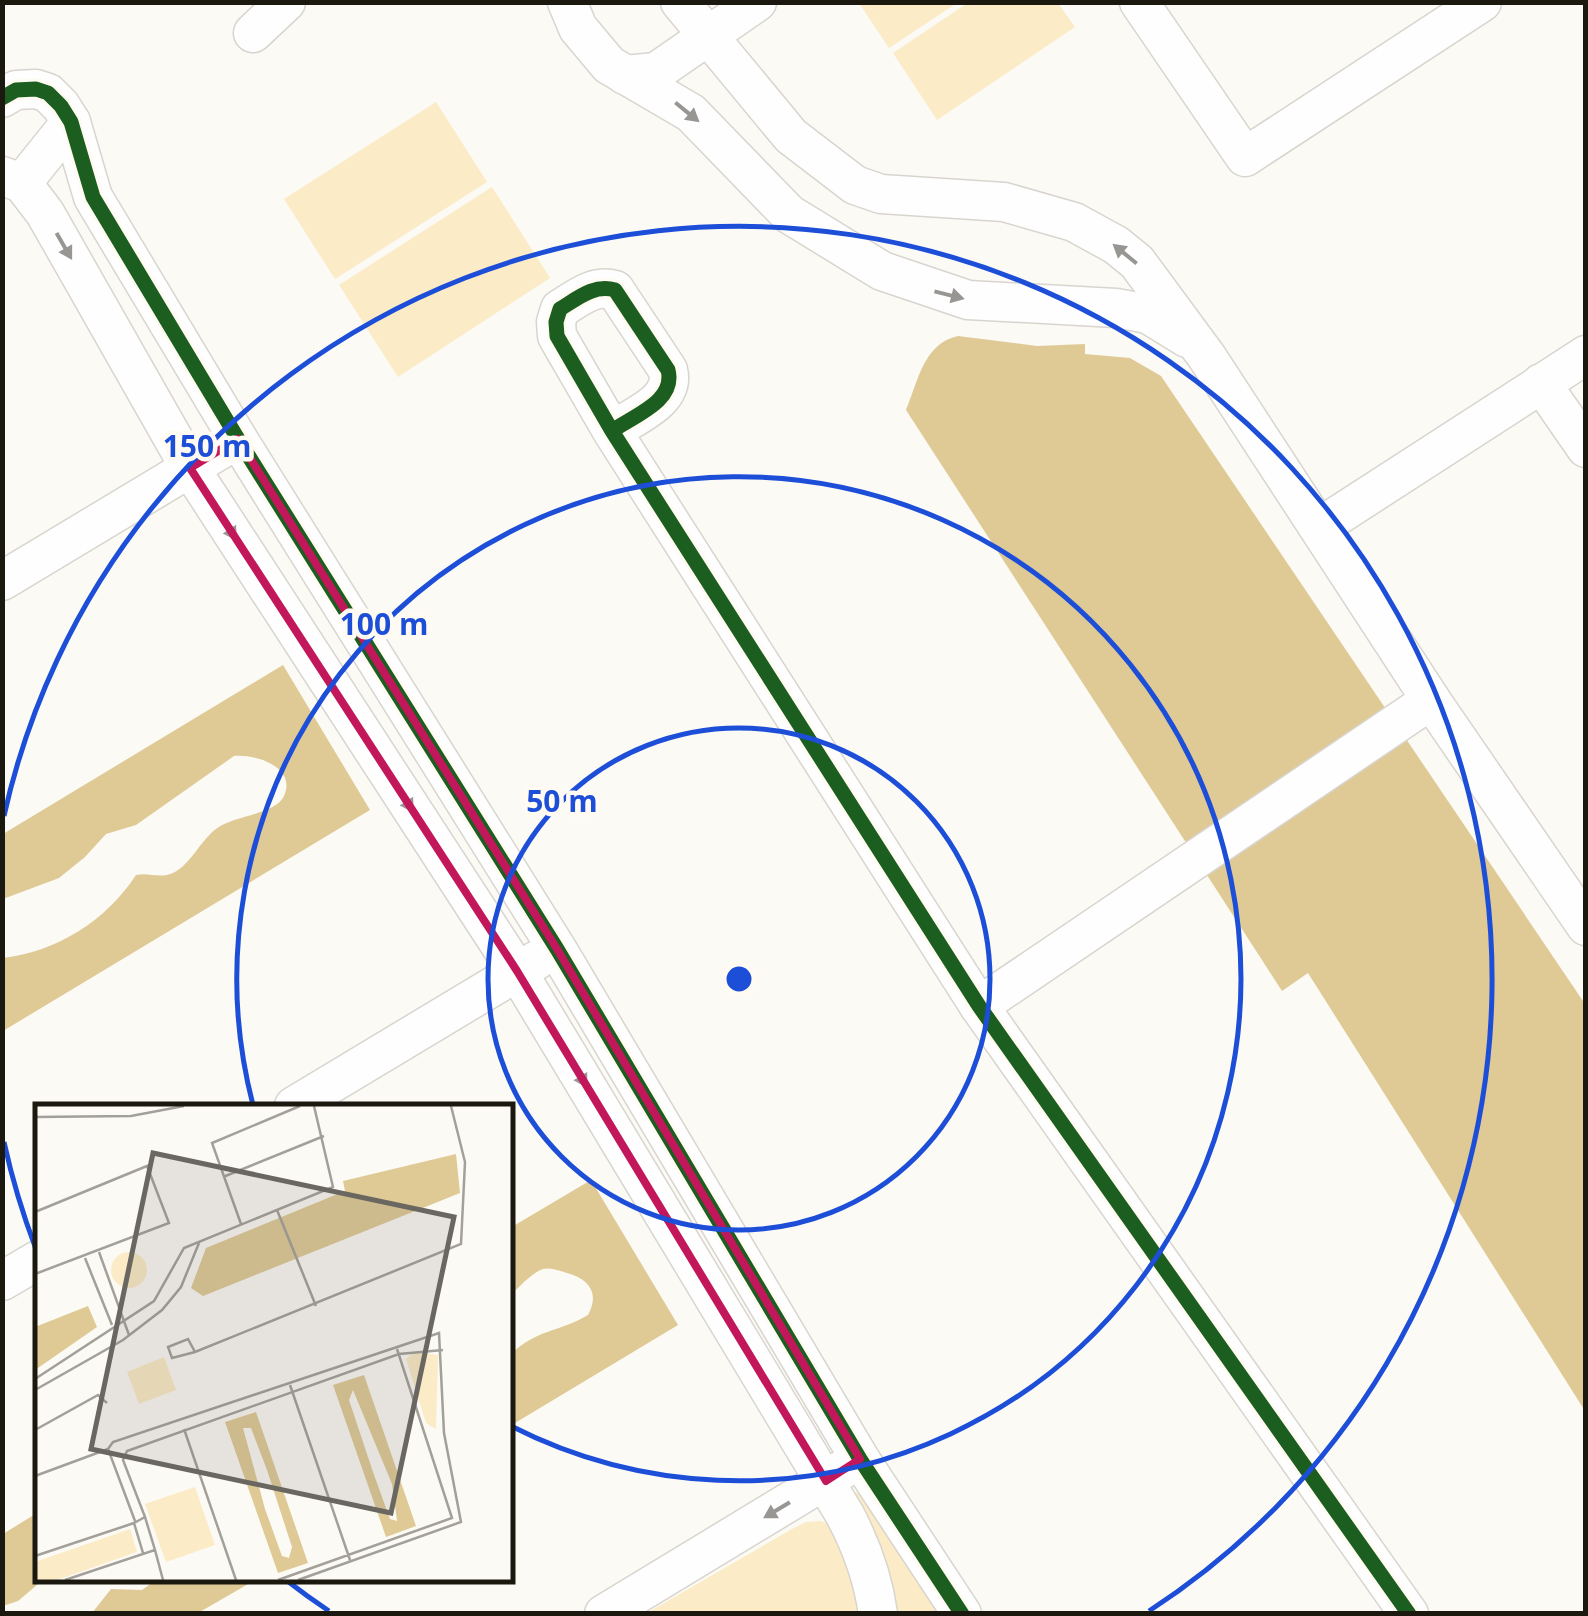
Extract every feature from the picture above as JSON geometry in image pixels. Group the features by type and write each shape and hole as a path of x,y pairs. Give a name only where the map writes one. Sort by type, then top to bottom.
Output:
{"street":[{"path":"253,33 286,2"},
{"path":"680,2 705,37 791,136 855,186 881,194 1004,202 1074,222 1116,245 1137,262 1208,356 1320,527 1418,708 1586,926"},
{"path":"625,75 656,72 757,2"},
{"path":"1139,2 1244,158 1482,2"},
{"path":"568,3 578,28 594,51 625,75 692,113 789,214 882,272 968,300 1116,308 1148,314 1180,332 1208,356"},
{"path":"7,83 48,92 71,122 93,197 238,438 557,949 860,1459 962,1614"},
{"path":"71,122 12,179 45,213 190,468 518,972 826,1481 862,1547 873,1580 878,1614"},
{"path":"749,172 791,136"},
{"path":"1320,527 1586,354"},
{"path":"1541,383 1586,448"},
{"path":"612,430 979,1006 1409,1614"},
{"path":"2,581 238,438"},
{"path":"979,1006 1418,708"},
{"path":"297,1104 557,949"},
{"path":"2,1281 35,1262"},
{"path":"604,1614 860,1459"}],"highlighted area":[{"path":"238,439 557,949 860,1459 826,1481 517,971 190,468"}],"shaded area":[{"path":"969,2 1058,3 1075,27 937,120 893,53"},
{"path":"859,3 957,3 889,48"},
{"path":"436,102 487,182 335,279 284,199"},
{"path":"492,187 550,278 398,377 339,285"},
{"path":"958,336 1037,346 1085,344 1085,354 1130,358 1161,376 1585,1004 1585,1411 1308,973 1282,991 906,410 930,355 937,346"},
{"path":"283,665 370,810 3,1031 3,958 42,949 78,932 110,907 136,875 173,873 216,829 279,802 284,796 285,777 263,760 234,756 136,825 106,834 59,878 3,899 3,834"},
{"path":"591,1180 678,1325 512,1425 512,1353 539,1335 588,1315 593,1300 590,1288 581,1279 549,1268 534,1274 512,1293 512,1227"},
{"path":"863,1493 945,1613 896,1613 854,1496"},
{"path":"35,1514 35,1581 42,1581 18,1601 3,1606 3,1534"},
{"path":"821,1521 839,1536 845,1548 862,1614 645,1614 792,1529 806,1522"},
{"path":"154,1581 254,1581 198,1613 92,1613 111,1589 142,1590"}],"cycle path":[{"path":"2,98 16,90 36,89 48,93 61,106 71,122 93,197 238,439 557,949 860,1459 962,1614"},
{"path":"612,431 660,399 669,381 668,370 615,290 600,289 560,309 557,336 612,431 979,1006 1409,1614"}]}
